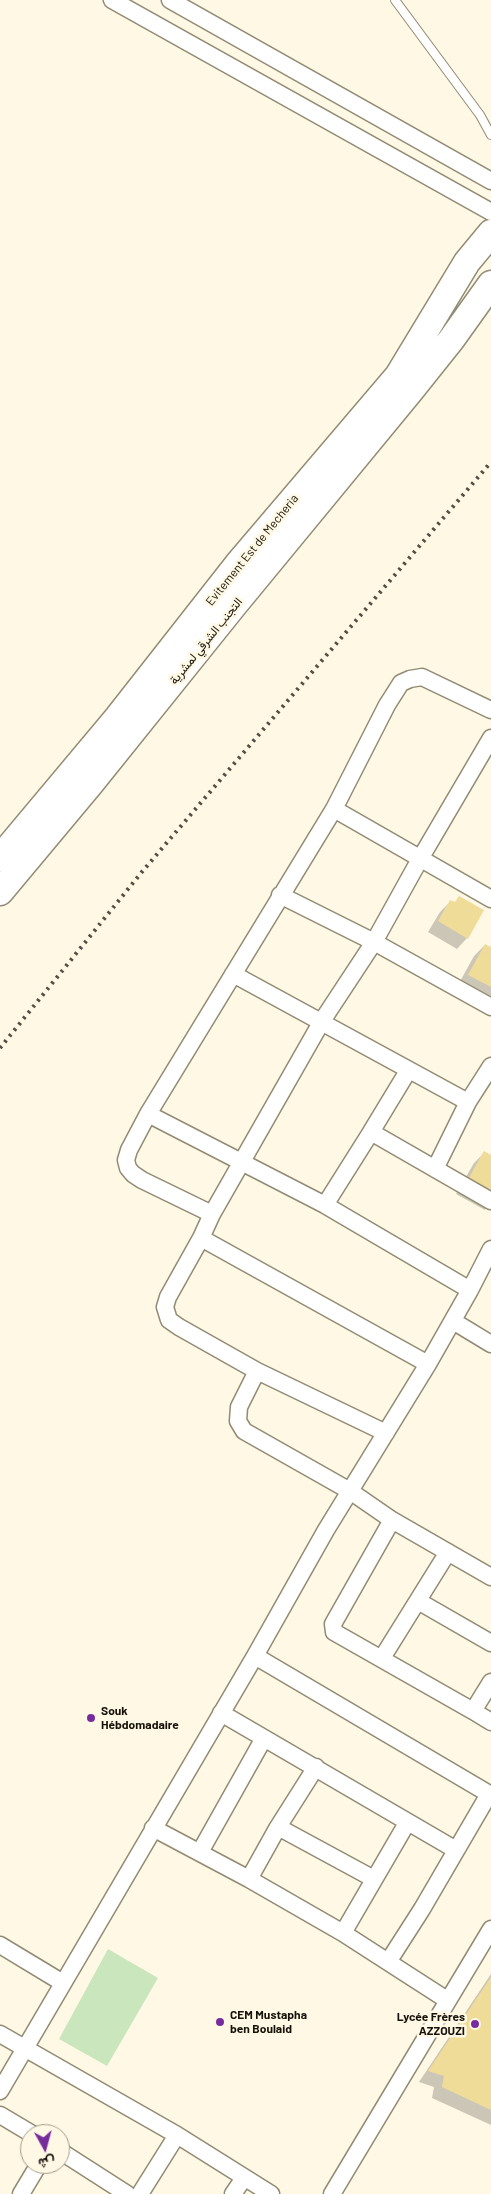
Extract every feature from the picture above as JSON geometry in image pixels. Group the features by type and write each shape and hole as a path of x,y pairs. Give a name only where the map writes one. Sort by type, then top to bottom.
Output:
{"highway":[{"name":"Evitement Est de Mecheria","path":"0,858 118,717 238,564 398,376 467,262 491,233"},
{"name":"التجنب الشرقي لمشرية","path":"0,892 92,783 411,390 451,340 491,284"}],"street":[{"path":"112,0 491,212"},
{"path":"170,0 491,182"},
{"path":"212,1214 142,1180 128,1168 126,1160 129,1150 148,1114 334,808 401,683 422,676 491,710"},
{"path":"386,1433 257,1370 179,1327 169,1320 166,1314 168,1297 201,1238 212,1214 322,1021 374,942 491,738"},
{"path":"334,808 491,899"},
{"path":"280,895 374,942 491,1007"},
{"path":"233,974 468,1102"},
{"path":"435,1169 468,1102 491,1066"},
{"path":"324,1205 408,1071"},
{"path":"148,1114 324,1205 470,1290"},
{"path":"371,1132 491,1201"},
{"path":"201,1238 428,1364"},
{"path":"0,2092 255,1656 326,1530 428,1364 491,1249"},
{"path":"453,1321 491,1344"},
{"path":"257,1370 239,1407 238,1421 241,1427 258,1440 350,1491 392,1520 491,1577"},
{"path":"392,1520 332,1628 334,1632 491,1722"},
{"path":"382,1658 448,1552"},
{"path":"418,1601 491,1644"},
{"path":"255,1656 490,1795 388,1962"},
{"path":"472,1711 491,1682"},
{"path":"221,1713 456,1850"},
{"path":"200,1852 264,1738"},
{"path":"249,1879 278,1826 316,1767"},
{"path":"343,1933 408,1823"},
{"path":"278,1826 374,1879"},
{"path":"153,1828 249,1879 343,1933 447,2000"},
{"path":"332,2194 491,1929"},
{"path":"0,1945 63,1983"},
{"path":"0,2034 177,2135 271,2194"},
{"path":"0,2115 20,2127"},
{"path":"140,2194 177,2135"},
{"path":"70,2157 127,2194"},
{"path":"21,2194 33,2174"},
{"path":"233,2194 244,2178"}],"lane":[{"path":"395,0 480,115 491,135"}],"green space":[{"path":"108,1949 158,1978 107,2066 59,2039"}],"building":[{"path":"459,896 484,910 468,939 438,921 450,900 455,902"},
{"path":"485,944 491,947 491,987 468,975"},
{"path":"484,1151 491,1155 491,1197 466,1183"},
{"name":"Lycée Frères AZZOUZI","path":"491,1977 491,2110 442,2087 444,2076 428,2071"}],"railway":[{"path":"0,1048 141,873 491,462"}],"place":[{"name":"Souk Hébdomadaire","path":"91,1718"},
{"name":"CEM Mustapha ben Boulaid","path":"220,2022"},
{"name":"Lycée Frères AZZOUZI","path":"475,2024"}]}
